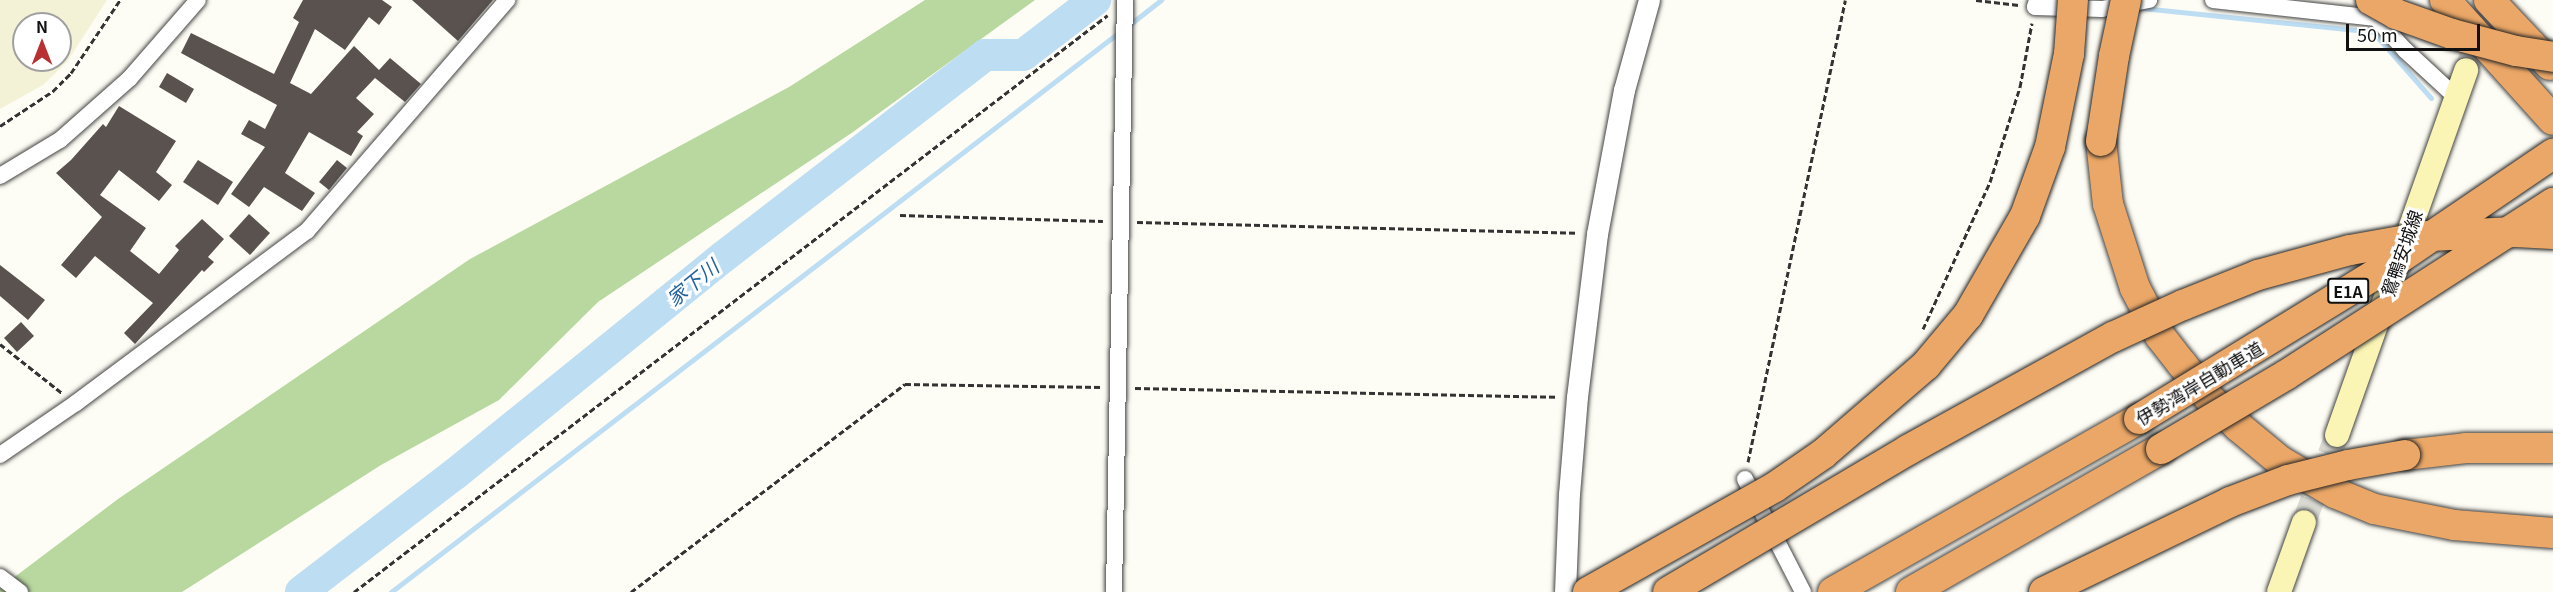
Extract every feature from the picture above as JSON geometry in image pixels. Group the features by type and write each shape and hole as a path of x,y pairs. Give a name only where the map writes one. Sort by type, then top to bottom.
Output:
{"highway":[{"path":"1588,592 1775,487 1823,454 1926,365 1968,315 1998,268 2025,216 2050,147 2068,64 2073,0"},
{"path":"2126,0 2114,56 2101,141 2108,204 2135,288 2160,336 2209,398 2239,427 2289,466 2335,493 2374,509 2454,525 2553,533"},
{"path":"2371,0 2396,15 2452,34 2516,51 2553,57"},
{"path":"2445,0 2553,120"},
{"path":"2489,0 2553,68"},
{"name":"伊勢湾岸自動車道","path":"1833,592 2139,419 2382,270 2553,154"},
{"name":"伊勢湾岸自動車道","path":"1911,592 2161,449 2315,357 2553,203"},
{"path":"1668,592 1908,450 2113,337 2183,305 2258,275 2350,250 2429,236 2516,232 2553,234"},
{"path":"2044,592 2229,502 2298,478 2348,465 2405,455 2466,448 2553,448"}],"main road":[{"name":"鴛鴨安城線","path":"2337,435 2466,70"},
{"path":"2279,592 2304,522"}],"street":[{"path":"0,176 60,140 130,78 198,0"},
{"path":"0,455 76,404 307,231 507,0"},
{"path":"1565,592 1577,397 1597,234 1624,90 1649,0"},
{"path":"2036,3 2102,9 2149,0"},
{"path":"2213,0 2376,18 2404,50 2456,97"},
{"path":"1114,592 1123,222 1125,1"},
{"path":"1745,479 1803,592"},
{"path":"0,577 20,592"}],"path":[{"path":"0,126 30,109 53,91 70,73 120,0"},
{"path":"1745,479 1845,0"},
{"path":"1923,330 1990,182 2020,87 2036,3 1976,0"},
{"path":"354,592 1125,1"},
{"path":"900,215 1597,234"},
{"path":"0,345 76,404"},
{"path":"631,592 905,384 1577,397"}],"shaded area":[{"path":"0,0 107,0 72,54 72,12 12,12 12,72 57,72 43,85 0,109"}],"green space":[{"path":"925,0 1035,0 853,132 598,302 499,400 381,465 182,592 0,592 0,588 118,499 470,259 789,87"}],"building":[{"path":"303,0 382,0 392,7 379,25 369,17 345,50 315,29 290,83 311,94 354,46 379,70 390,58 421,84 405,102 375,78 356,98 374,114 357,132 363,136 351,156 309,132 285,173 315,193 302,211 264,187 249,207 231,194 265,147 241,134 249,120 265,129 277,105 181,53 191,33 274,74 299,22 293,18"},
{"path":"412,0 493,0 458,41"},
{"path":"167,73 194,89 186,103 159,87"},
{"path":"119,106 176,141 156,172 172,185 159,201 119,170 100,195 146,228 130,251 159,274 179,250 175,246 202,219 224,239 208,257 214,262 204,272 202,270 135,344 124,333 153,303 95,256 76,278 61,265 102,217 56,173 71,160 103,124 106,127"},
{"path":"198,160 233,182 218,205 183,182"},
{"path":"337,160 347,168 329,190 319,182"},
{"path":"249,214 270,233 250,255 229,236"},
{"path":"0,265 45,300 28,320 0,296"},
{"path":"21,322 34,336 17,352 4,338"}],"waterway":[{"name":"家下川","path":"301,592 455,474 723,257 985,55 1023,55 1095,0"},
{"path":"1129,25 1161,0"},
{"path":"2142,8 2373,32 2431,98"},
{"path":"391,592 1122,30"}],"tunnel":[{"path":"2466,70 2494,0"},
{"path":"2304,522 2337,435"}]}
